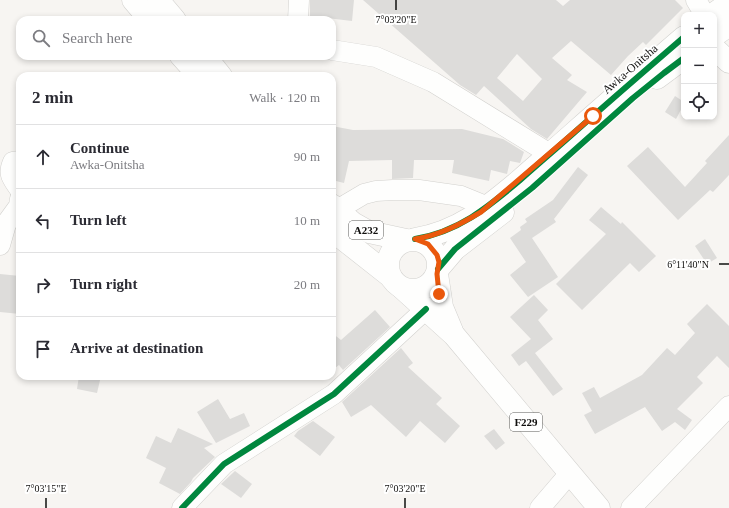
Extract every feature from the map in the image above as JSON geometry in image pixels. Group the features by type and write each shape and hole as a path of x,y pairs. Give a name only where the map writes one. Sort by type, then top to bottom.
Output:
{"main road":[{"path":"133,0 147,16"},
{"path":"158,0 172,16"},
{"path":"716,12 729,3"},
{"path":"717,34 729,25"},
{"name":"Awka-Onitsha","path":"411,240 432,236 443,232 462,223 488,207 681,40"},
{"path":"717,51 729,62"},
{"name":"Awka-Onitsha","path":"438,272 455,249 532,188 634,98 681,60"},
{"path":"194,67 209,72"},
{"name":"A232","path":"336,215 353,222 369,232 411,240"},
{"name":"A232","path":"336,220 343,239 396,282"},
{"path":"411,240 422,241 433,249 439,262 438,272 433,281 426,287 419,290 410,290 396,282 387,268 388,259 392,250 398,244 411,240"},
{"name":"F229","path":"438,272 442,307 454,336"},
{"name":"F229","path":"396,282 454,336 599,508"}],"street":[{"path":"298,16 299,0"},
{"path":"696,0 703,12"},
{"path":"336,51 376,57 433,82 550,154"},
{"path":"16,161 13,162 10,169 11,177 16,184"},
{"path":"336,213 364,194 376,191 393,190 419,190 461,196 488,207"},
{"path":"0,245 6,224 16,209"},
{"path":"182,508 224,464 334,394 426,309"},
{"path":"631,508 729,406"},
{"path":"540,508 570,473"}],"building":[{"path":"310,0 354,0 352,21 336,19 336,16 310,16"},
{"path":"363,0 556,0 563,6 570,0 675,0 683,8 646,45 643,42 611,75 571,41 552,58 572,75 567,80 587,92 547,139 531,129 484,86 476,95 460,85","holes":["517,54 542,79 523,101 497,78"]},
{"path":"675,96 681,100 681,110 676,119 665,112"},
{"path":"336,127 353,130 462,129 503,139 524,152 520,163 510,161 507,174 491,170 489,181 452,173 454,160 414,160 413,178 392,179 392,160 349,161 344,183 336,181"},
{"path":"729,135 729,175 713,192 710,190 678,220 627,166 648,147 685,187 707,163 705,161"},
{"path":"578,167 588,175 554,219 556,222 532,238 558,277 528,297 510,275 526,262 510,238 521,230 520,227 527,222 525,219 553,200"},
{"path":"601,207 621,224 622,222 656,256 639,272 630,263 582,310 556,284 606,234 589,220"},
{"path":"705,239 717,258 707,264 695,246"},
{"path":"0,274 16,276 16,314 0,312"},
{"path":"534,295 548,310 538,320 553,339 535,353 563,389 553,396 526,361 519,366 511,355 531,339 510,317"},
{"path":"707,304 729,326 729,368 717,356 697,377 703,383 677,409 692,420 685,430 675,422 662,431 645,407 595,434 584,415 592,411 582,393 594,387 600,398 642,375 667,348 675,355 695,333 687,324"},
{"path":"375,310 390,327 343,370 339,365 336,367 336,336 341,340"},
{"path":"401,348 413,363 408,367 442,398 436,404 460,426 445,443 420,421 406,437 371,405 351,417 342,402"},
{"path":"78,380 100,380 97,393 77,389"},
{"path":"218,399 230,419 244,413 250,426 216,443 197,412"},
{"path":"313,421 335,437 320,456 294,436 298,431"},
{"path":"178,428 213,444 204,448 215,457 193,478 180,494 159,483 166,468 146,458 156,436 171,443"},
{"path":"494,429 505,443 496,450 484,436"},
{"path":"235,471 252,484 241,498 221,484"}],"cycle path":[{"path":"415,239 431,236 445,231 471,218 519,181 681,40"},
{"path":"438,269 455,249 532,188 633,98 681,60"},
{"path":"182,508 224,464 334,394 426,309"}],"route":[{"path":"439,294 437,274 439,262 437,255 428,244 415,239 432,236 443,232 481,212 593,116"}]}
